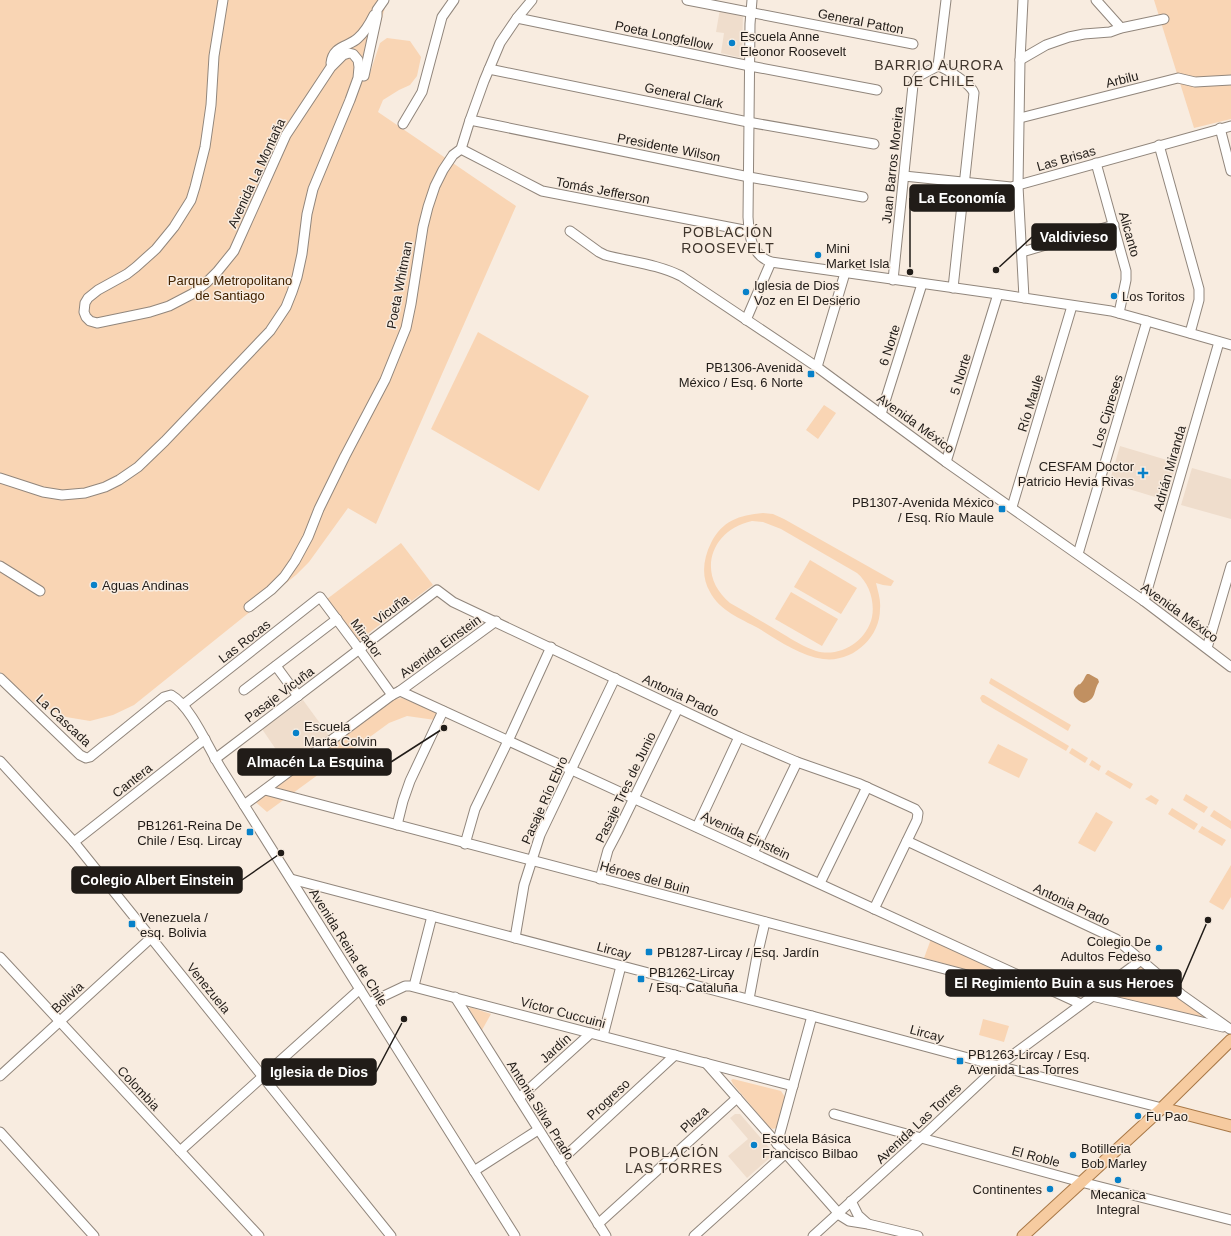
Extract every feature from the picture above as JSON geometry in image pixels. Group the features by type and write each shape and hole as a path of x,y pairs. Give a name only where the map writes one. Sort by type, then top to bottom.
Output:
{"main road":[{"path":"1023,1236 1162,1108 1231,1040"},
{"name":"Lircay","path":"1162,1108 1231,1126"}],"street":[{"name":"Avenida La Montaña","path":"0,478 42,492 62,494 85,493 102,488 119,480 138,467 165,441 270,331 286,308 297,277 302,254 307,214 313,189 350,100 359,73 358,60 353,54 349,53 343,55 331,67 286,135 234,251 206,283 192,294 170,306 105,322 97,323 90,321 84,312 85,303 88,298 98,290 131,270 156,249 174,227 191,200 206,141 211,105 214,56 223,0"},
{"path":"331,67 332,56 340,48 357,40 377,13 384,0"},
{"path":"403,124 422,92 442,17 454,0"},
{"name":"Poeta Whitman","path":"249,607 271,590 295,561 308,537 319,509 345,456 385,380 406,328 423,227 435,186 453,155 460,149 489,69 505,36 517,18 532,0"},
{"name":"General Patton","path":"687,0 913,44"},
{"path":"752,0 748,122 749,231 752,244 760,256 771,262 998,294 1119,313 1231,345"},
{"path":"946,0 938,66 947,70 971,88 974,93 953,288"},
{"path":"1023,0 1020,60 1018,186 1024,298"},
{"path":"1096,0 1121,28"},
{"path":"364,76 377,13"},
{"name":"Poeta Longfellow","path":"517,18 750,66 878,90"},
{"path":"1020,60 1046,45 1068,37 1110,32 1121,28 1164,19"},
{"name":"Juan Barros Moreira","path":"893,280 913,85 919,76 938,66"},
{"name":"General Clark","path":"489,69 748,122 874,144"},
{"name":"Arbilu","path":"1020,118 1178,78 1195,82 1231,80"},
{"name":"Presidente Wilson","path":"470,120 749,177 863,197"},
{"name":"Las Brisas","path":"904,176 1011,188 1159,145 1231,126"},
{"path":"1220,128 1231,171"},
{"path":"1159,145 1199,289 1199,300 1190,333"},
{"name":"Tomás Jefferson","path":"460,149 542,191 749,231"},
{"name":"Alicanto","path":"1096,163 1126,267 1126,275 1119,313"},
{"path":"1022,252 1114,226"},
{"name":"Avenida México","path":"570,231 599,252 606,255 659,267 681,276 817,368 946,462 1144,601 1231,667"},
{"path":"746,320 771,262"},
{"path":"817,368 845,273"},
{"name":"6 Norte","path":"881,414 922,284"},
{"name":"5 Norte","path":"946,462 998,294"},
{"name":"Río Maule","path":"1012,507 1072,306"},
{"name":"Los Cipreses","path":"1078,554 1147,321"},
{"name":"Adrián Miranda","path":"1144,601 1219,342"},
{"path":"0,566 40,591"},
{"path":"1207,648 1231,566"},
{"name":"Antonia Prado","path":"437,590 453,602 739,737 797,762 867,787 913,808 918,814 917,820 907,841 1116,939 1140,961 1193,1003 1230,1029"},
{"name":"Vicuña","path":"359,649 437,590"},
{"name":"Mirador","path":"320,597 359,649 396,693"},
{"name":"Las Rocas","path":"183,705 320,597"},
{"path":"244,690 337,619"},
{"name":"Avenida Einstein","path":"244,805 496,621"},
{"path":"465,844 475,809 551,647"},
{"name":"Pasaje Vicuña","path":"215,759 359,649"},
{"path":"276,666 298,696"},
{"name":"La Cascada","path":"0,678 80,755 86,758 164,697 170,696"},
{"name":"Pasaje Río Ebro","path":"515,938 522,896 531,861 540,835 615,678"},
{"name":"Avenida Einstein","path":"396,693 443,711 1082,1004"},
{"name":"Avenida Reina de Chile","path":"170,696 176,698 183,705 205,739 215,759 515,1236"},
{"name":"Pasaje Tres de Junio","path":"600,879 609,847 618,834 678,708"},
{"path":"397,825 402,801 410,781 443,711"},
{"path":"696,827 739,737"},
{"name":"Cantera","path":"74,842 205,739"},
{"name":"Venezuela","path":"0,761 74,842 392,1236"},
{"path":"753,853 797,762"},
{"path":"820,883 867,787"},
{"name":"Héroes del Buin","path":"265,790 465,844 975,977 998,979 1021,977"},
{"path":"874,909 907,841"},
{"name":"Lircay","path":"291,879 749,999 1023,1073 1162,1108"},
{"path":"369,1003 405,986 414,986 432,916"},
{"path":"749,999 756,956 765,922"},
{"name":"Bolivia","path":"0,1076 152,937"},
{"name":"Colombia","path":"0,957 260,1236"},
{"name":"Avenida Las Torres","path":"812,1236 998,1066 1140,961"},
{"path":"603,1036 621,966"},
{"name":"Víctor Cuccuini","path":"414,986 793,1086"},
{"path":"180,1151 360,989"},
{"path":"1092,996 1230,1029"},
{"name":"Antonia Silva Prado","path":"455,997 606,1236"},
{"path":"777,1144 812,1016"},
{"name":"Jardín","path":"519,1098 591,1033"},
{"path":"1015,1054 1023,1073"},
{"name":"Progreso","path":"559,1162 675,1055"},
{"path":"706,1063 837,1213 849,1221 868,1224"},
{"name":"Plaza","path":"598,1224 737,1098"},
{"name":"El Roble","path":"834,1114 1081,1182 1231,1220"},
{"path":"474,1171 538,1130"},
{"path":"0,1132 94,1236"},
{"path":"694,1236 786,1153"},
{"path":"851,1201 862,1220 881,1232 918,1236"}],"shaded area":[{"name":"Escuela Anne Eleonor Roosevelt","path":"720,9 743,13 742,58 721,53 724,33 716,32"},
{"name":"CESFAM Doctor Patricio Hevia Rivas","path":"1120,446 1177,463 1165,500 1109,483"},
{"path":"1192,468 1231,479 1231,519 1181,505"},
{"path":"1087,674 1098,679 1099,682 1093,697 1084,703 1077,699 1074,691"},
{"name":"Escuela Marta Colvin","path":"303,700 330,737 288,767 262,729"},
{"name":"Escuela Básica Francisco Bilbao","path":"735,1114 740,1114 773,1152 772,1156 747,1178 728,1156 748,1139 730,1118"}],"green space":[{"name":"Parque Metropolitano de Santiago","path":"0,0 387,0 367,74 368,79 380,43 387,38 410,41 421,57 417,76 410,85 383,100 378,112 516,206 376,524 348,508 309,562 296,575 134,705 113,715 90,721 66,717 32,701 0,672"},
{"path":"1154,0 1231,0 1231,119 1194,128"},
{"path":"478,332 589,396 539,491 431,429"},
{"path":"824,405 836,413 818,439 806,430"},
{"path":"773,514 784,519 894,581 891,586 876,583 880,602 879,620 870,639 854,653 834,659 823,659 806,655 789,647 731,613 714,598 707,586 704,574 708,549 715,535 726,524 746,515","holes":["752,521 763,522 781,529 857,573 865,582 872,599 872,617 865,633 851,646 843,650 825,653 807,648 730,603 719,592 713,580 711,567 712,555 718,544 726,534 738,526"]},
{"path":"401,543 433,585 358,641 327,599"},
{"path":"810,560 857,588 841,614 794,587"},
{"path":"791,592 838,619 822,646 775,619"},
{"path":"991,678 1071,725 1068,731 990,684"},
{"path":"982,695 1069,746 1066,751 982,702 980,698"},
{"path":"402,698 438,713 435,720 407,716 389,723 267,812 253,800 395,699"},
{"path":"998,744 1028,759 1019,778 988,763"},
{"path":"1072,748 1088,758 1085,763 1069,753"},
{"path":"1092,760 1101,766 1099,771 1089,765"},
{"path":"1108,770 1133,784 1130,789 1105,774"},
{"path":"1186,794 1208,807 1204,813 1183,800"},
{"path":"1151,795 1159,800 1156,805 1145,799"},
{"path":"1172,808 1198,824 1194,830 1168,814"},
{"path":"1214,810 1231,821 1231,829 1210,816"},
{"path":"1096,812 1113,822 1095,852 1078,843"},
{"path":"1202,826 1226,840 1222,846 1198,832"},
{"path":"1231,865 1231,897 1223,910 1209,902"},
{"path":"931,939 1005,973 986,975 924,958"},
{"path":"1139,967 1145,969 1180,999 1203,1015 1203,1018 1105,994 1104,992"},
{"path":"470,1007 491,1014 482,1030 469,1009"},
{"path":"983,1019 1009,1026 1004,1042 979,1035"},
{"path":"733,1079 781,1091 785,1097 778,1126 776,1128 773,1129 769,1127 733,1084 731,1080"}],"place":[{"name":"Escuela Anne Eleonor Roosevelt","path":"732,43"},
{"name":"Mini Market Isla","path":"818,255"},
{"name":"Valdivieso","path":"996,270"},
{"name":"La Economía","path":"910,272"},
{"name":"Iglesia de Dios Voz en El Desierio","path":"746,292"},
{"name":"Los Toritos","path":"1114,296"},
{"name":"PB1306-Avenida México / Esq. 6 Norte","path":"811,374"},
{"name":"CESFAM Doctor Patricio Hevia Rivas","path":"1143,473"},
{"name":"PB1307-Avenida México / Esq. Río Maule","path":"1002,509"},
{"name":"Aguas Andinas","path":"94,585"},
{"name":"Almacén La Esquina","path":"444,728"},
{"name":"Escuela Marta Colvin","path":"296,733"},
{"name":"PB1261-Reina De Chile / Esq. Lircay","path":"250,832"},
{"name":"Colegio Albert Einstein","path":"281,853"},
{"name":"El Regimiento Buin a sus Heroes","path":"1208,920"},
{"name":"Venezuela / esq. Bolivia","path":"132,924"},
{"name":"Colegio De Adultos Fedeso","path":"1159,948"},
{"name":"PB1287-Lircay / Esq. Jardín","path":"649,952"},
{"name":"PB1262-Lircay / Esq. Cataluña","path":"641,979"},
{"name":"Iglesia de Dios","path":"404,1019"},
{"name":"PB1263-Lircay / Esq. Avenida Las Torres","path":"960,1061"},
{"name":"Fu Pao","path":"1138,1116"},
{"name":"Escuela Básica Francisco Bilbao","path":"754,1145"},
{"name":"Botilleria Bob Marley","path":"1073,1155"},
{"name":"Mecanica Integral","path":"1118,1180"},
{"name":"Continentes","path":"1050,1189"}],"district":[{"name":"BARRIO AURORA DE CHILE","path":"939,74"},
{"name":"POBLACIÓN ROOSEVELT","path":"728,240"},
{"name":"POBLACIÓN LAS TORRES","path":"674,1160"}]}
